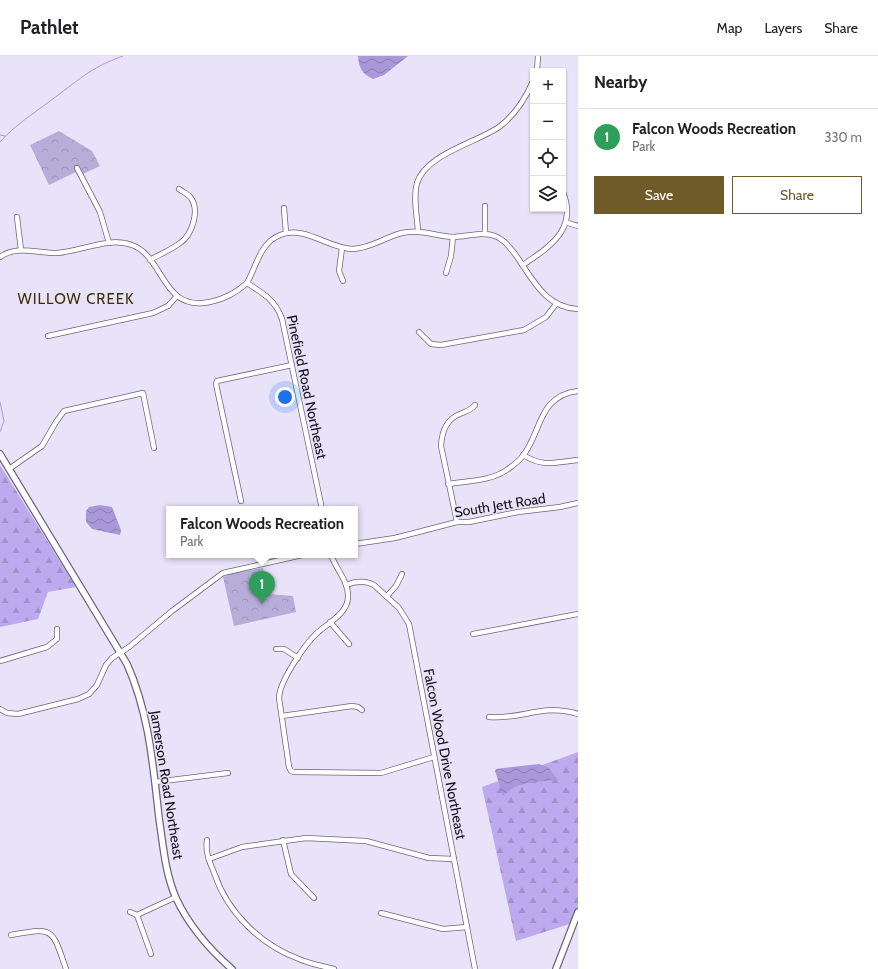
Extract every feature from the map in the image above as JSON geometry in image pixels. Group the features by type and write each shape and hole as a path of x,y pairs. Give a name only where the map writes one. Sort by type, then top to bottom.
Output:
{"street":[{"path":"537,68 538,56"},
{"path":"418,231 416,192 420,176 430,164 503,123 520,107 530,88"},
{"path":"77,168 102,216 109,243"},
{"path":"150,260 184,240 192,226 194,203 188,195 179,189"},
{"path":"523,266 561,236 568,223 569,208 566,200"},
{"path":"485,206 485,234"},
{"path":"284,208 286,233"},
{"path":"16,216 21,250"},
{"path":"568,223 578,226"},
{"path":"0,257 10,252 21,250 50,253 66,252 109,243 122,242 143,251 167,286 177,296 193,303 207,302 232,295 247,283 266,244 278,235 286,233 301,233 342,248 367,247 399,234 418,231 452,237 485,234 494,235 506,243 539,291 556,304 578,309"},
{"path":"446,273 451,256 452,237"},
{"path":"342,248 339,271 342,281"},
{"name":"Pinefield Road Northeast","path":"247,283 267,296 278,308 282,319 321,506"},
{"path":"48,336 154,313 168,306 177,296"},
{"path":"420,334 431,344 441,345 524,330 546,317 556,304"},
{"path":"241,502 217,388 217,381 292,365"},
{"path":"448,484 490,477 506,471 523,455 545,409 565,394 578,391"},
{"path":"9,469 42,446 64,411 143,393 154,448"},
{"path":"457,522 441,446 442,434 446,425 472,409 475,405"},
{"name":"Jamerson Road Northeast","path":"0,454 121,652 134,679 143,707 150,740 164,854 176,897 198,934 209,948 232,969"},
{"path":"523,455 534,462 549,464 578,460"},
{"name":"South Jett Road","path":"358,544 394,538 457,522 469,522 518,512 560,507 578,503"},
{"path":"0,709 7,713 18,714 86,696 97,685 109,662 223,573 289,558"},
{"path":"333,558 346,585 348,596 346,605 311,639 280,688 279,698 289,767 291,771 381,773 434,757"},
{"path":"387,596 396,586 402,574"},
{"name":"Falcon Wood Drive Northeast","path":"346,585 359,582 369,583 387,596 404,614 409,624 475,969"},
{"path":"473,634 578,614"},
{"path":"330,622 349,644"},
{"path":"0,661 47,647 57,638 57,629"},
{"path":"276,649 284,649 298,658"},
{"path":"282,716 352,706 358,707 362,710"},
{"path":"489,717 500,718 548,709 569,711 578,714"},
{"path":"155,782 228,773"},
{"path":"209,859 242,847 283,840 306,838 360,840 429,858 454,859"},
{"path":"207,840 206,851 209,859 226,899 236,915 251,928 286,953 299,960 334,969"},
{"path":"283,840 291,874 314,898"},
{"path":"137,915 176,897"},
{"path":"130,912 137,915 151,954"},
{"path":"556,969 578,912"},
{"path":"381,913 443,929 467,927"},
{"path":"11,935 36,930 48,932 57,942 66,969"}],"green space":[{"path":"59,131 92,151 100,166 83,174 80,170 49,185 30,145"},
{"path":"0,465 76,587 48,592 38,619 0,627"},
{"path":"263,568 269,594 293,596 296,612 234,626 223,577 234,572"},
{"path":"578,752 578,915 576,922 516,941 482,787"}],"water":[{"path":"358,56 408,56 384,75 373,79 366,75 362,70 359,64"},
{"path":"100,505 112,507 121,530 120,535 92,529 86,522 86,511 89,507"},
{"path":"539,764 548,767 558,780 528,783 514,787 503,796 495,771 496,769"}],"waterway":[{"path":"0,142 18,125 92,70 123,56"},
{"path":"0,135 5,136"},
{"path":"0,402 4,421 0,432"}],"place":[{"name":"Falcon Woods Recreation","path":"262,604"}],"district":[{"name":"WILLOW CREEK","path":"76,299"}]}
